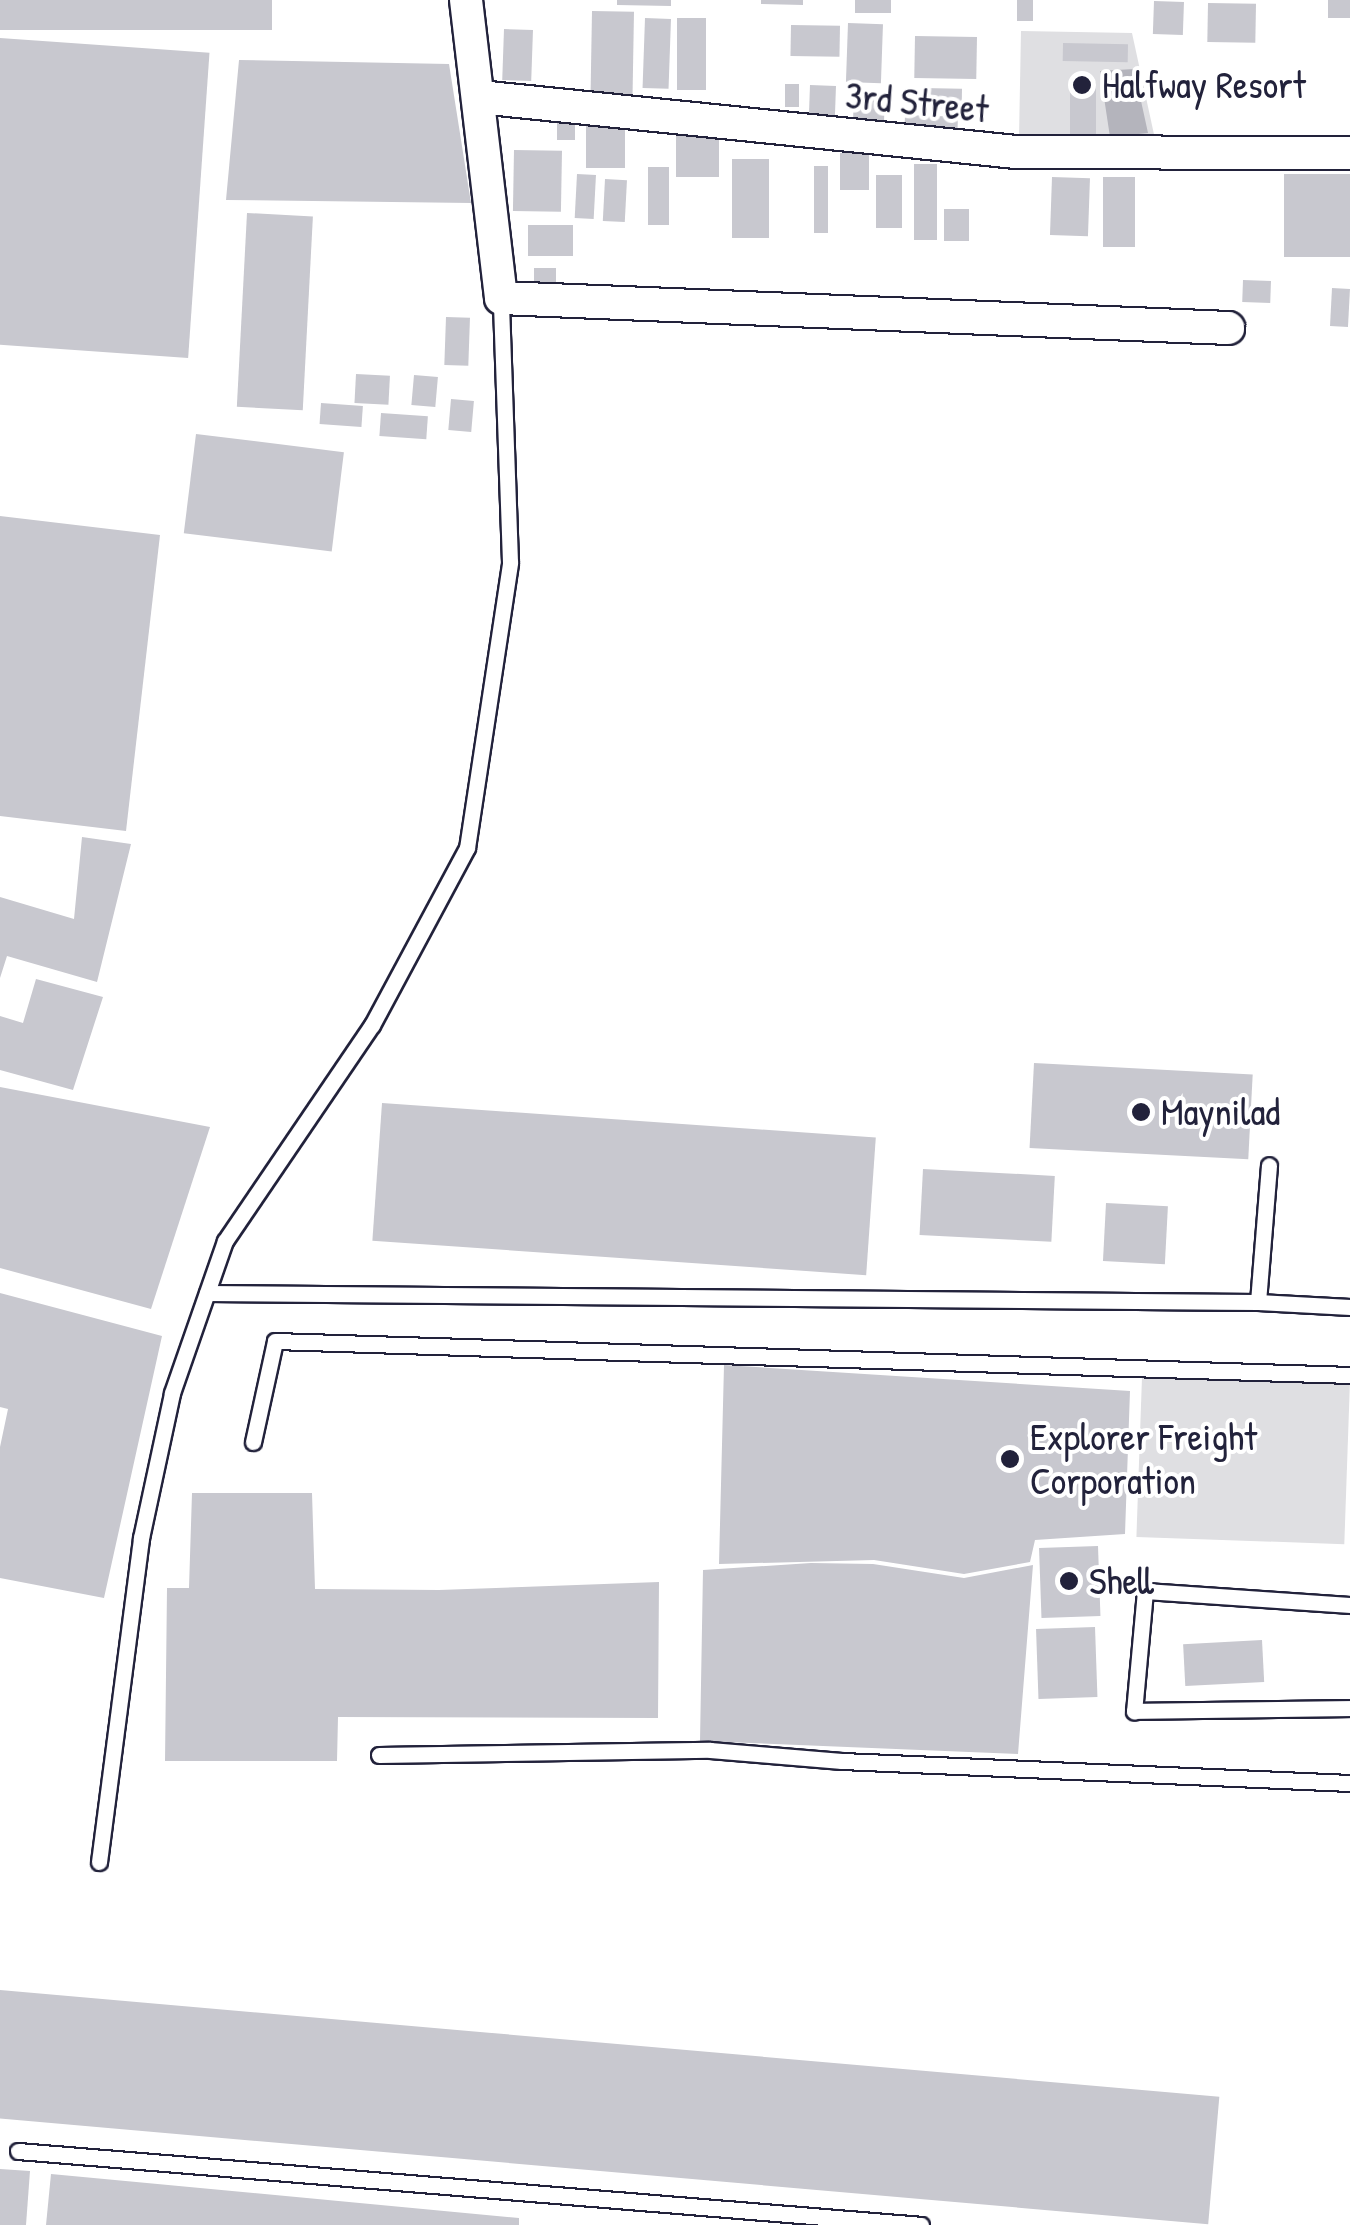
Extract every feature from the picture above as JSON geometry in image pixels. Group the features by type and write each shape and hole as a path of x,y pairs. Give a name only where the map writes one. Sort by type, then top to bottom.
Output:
{"street":[{"path":"466,0 501,298 1228,328"},
{"name":"3rd Street","path":"478,98 1016,152 1350,154"}],"lane":[{"path":"100,1862 141,1538 172,1393 206,1293 225,1241 372,1025 467,848 510,562 501,298"},
{"path":"1258,1302 1269,1165"},
{"path":"206,1293 1258,1302 1350,1308"},
{"path":"253,1442 274,1341 1350,1375"},
{"path":"1350,1605 1145,1591 1134,1711 1350,1708"},
{"path":"379,1755 710,1750 842,1761 1350,1783"},
{"path":"18,2151 921,2225"}],"shaded area":[{"name":"Halfway Resort","path":"1021,31 1132,33 1155,139 1019,138"},
{"path":"1134,69 1148,133 1110,137 1100,71"},
{"path":"1142,1377 1350,1384 1344,1544 1136,1537"}],"building":[{"path":"0,0 272,0 272,30 0,30"},
{"path":"617,0 671,0 671,6 617,5"},
{"path":"761,0 803,0 803,5 761,4"},
{"path":"855,0 891,0 891,13 855,13"},
{"path":"1017,0 1033,0 1033,21 1017,21"},
{"path":"1328,0 1350,0 1350,18 1328,18"},
{"path":"1154,1 1184,2 1183,35 1153,34"},
{"path":"1208,3 1256,4 1255,43 1207,42"},
{"path":"592,11 634,12 633,95 591,94"},
{"path":"645,18 671,19 669,89 643,88"},
{"path":"677,18 706,18 706,90 677,90"},
{"path":"848,23 883,24 881,83 846,82"},
{"path":"791,25 840,26 839,57 790,56"},
{"path":"504,29 533,30 531,81 502,80"},
{"path":"915,36 977,37 976,79 914,78"},
{"path":"0,38 209,53 188,358 0,345"},
{"path":"1063,43 1128,44 1128,62 1063,61"},
{"path":"239,60 449,64 471,203 226,200"},
{"path":"1070,82 1096,82 1096,134 1070,134"},
{"path":"785,84 799,84 799,107 785,107"},
{"path":"810,85 836,86 835,117 809,116"},
{"path":"922,88 962,89 962,109 922,108"},
{"path":"854,93 885,94 884,130 853,129"},
{"path":"905,115 958,117 957,141 904,139"},
{"path":"557,119 575,119 575,140 557,140"},
{"path":"586,123 625,123 625,168 586,168"},
{"path":"676,132 719,132 719,177 676,177"},
{"path":"514,150 562,151 561,212 513,211"},
{"path":"840,153 869,153 869,190 840,190"},
{"path":"732,159 769,159 769,238 732,238"},
{"path":"914,164 937,164 937,240 914,240"},
{"path":"814,166 828,166 828,233 814,233"},
{"path":"648,167 669,167 669,225 648,225"},
{"path":"577,174 596,175 594,219 575,218"},
{"path":"1284,174 1350,174 1350,257 1284,257"},
{"path":"876,175 902,175 902,228 876,228"},
{"path":"1052,177 1090,178 1088,236 1050,235"},
{"path":"1103,177 1135,177 1135,247 1103,247"},
{"path":"605,179 627,180 625,222 603,221"},
{"path":"944,209 969,209 969,241 944,241"},
{"path":"247,213 313,216 303,410 237,407"},
{"path":"528,225 573,225 573,256 528,256"},
{"path":"534,268 556,268 556,287 534,287"},
{"path":"1243,280 1271,281 1270,303 1242,302"},
{"path":"1332,288 1350,289 1348,327 1330,326"},
{"path":"446,317 470,318 468,366 444,365"},
{"path":"356,374 390,376 388,405 354,403"},
{"path":"414,375 438,377 435,407 411,405"},
{"path":"451,399 474,401 471,432 448,430"},
{"path":"321,403 363,406 361,427 320,424"},
{"path":"381,413 428,416 426,439 379,436"},
{"path":"196,434 344,452 332,551 184,533"},
{"path":"0,516 160,535 126,831 0,816"},
{"path":"82,837 131,844 97,982 7,956 0,978 0,897 74,919"},
{"path":"36,979 103,997 73,1090 0,1070 0,1016 23,1023"},
{"name":"Maynilad","path":"1034,1063 1253,1074 1248,1159 1030,1148"},
{"path":"0,1087 210,1127 151,1309 0,1268"},
{"path":"382,1103 876,1138 866,1275 372,1241"},
{"path":"923,1169 1055,1176 1051,1242 920,1235"},
{"path":"1106,1203 1168,1206 1165,1264 1103,1261"},
{"path":"0,1293 162,1336 104,1598 0,1578 0,1447 8,1409 0,1407"},
{"path":"724,1365 1130,1391 1125,1534 1035,1540 1030,1562 964,1574 874,1560 719,1564"},
{"path":"192,1493 312,1493 315,1589 439,1590 659,1582 658,1718 338,1717 337,1761 165,1761 167,1588 189,1588"},
{"name":"Shell","path":"1098,1546 1100,1616 1041,1618 1039,1548"},
{"path":"811,1563 873,1564 964,1578 1033,1565 1018,1754 700,1741 703,1570"},
{"path":"1095,1627 1097,1697 1038,1699 1036,1629"},
{"path":"1262,1640 1264,1682 1185,1686 1183,1644"},
{"path":"0,1990 1219,2097 1208,2224 0,2118"},
{"path":"0,2169 30,2171 26,2225 0,2225"},
{"path":"51,2174 519,2218 519,2225 46,2225"}],"place":[{"name":"Halfway Resort","path":"1082,85"},
{"name":"Maynilad","path":"1141,1112"},
{"name":"Explorer Freight Corporation","path":"1010,1459"},
{"name":"Shell","path":"1069,1581"}]}
